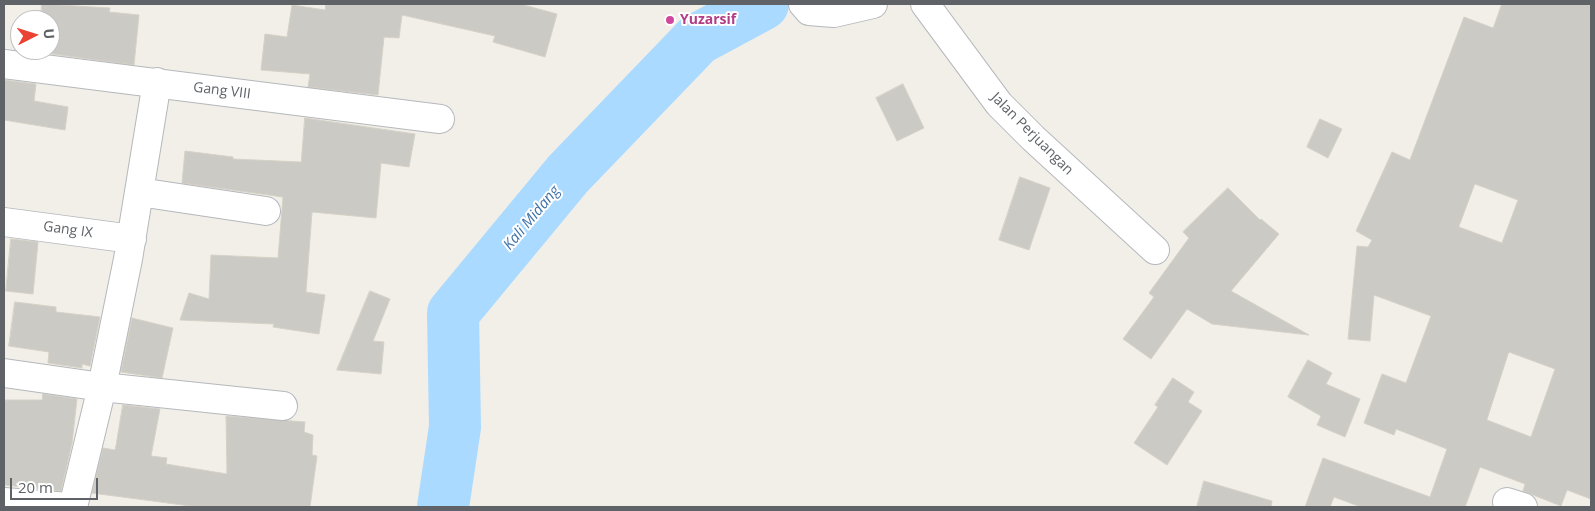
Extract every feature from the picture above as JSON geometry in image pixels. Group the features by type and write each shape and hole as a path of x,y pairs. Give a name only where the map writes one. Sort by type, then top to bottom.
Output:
{"street":[{"path":"806,7 834,13 873,4"},
{"name":"Jalan Perjuangan","path":"925,4 999,104 1033,138 1156,250"},
{"name":"Gang VIII","path":"4,64 440,119"},
{"path":"73,507 102,388 132,239 157,82"},
{"path":"139,192 266,211"},
{"name":"Gang IX","path":"4,222 132,239"},
{"path":"4,373 102,388 283,406"},
{"path":"4,502 69,507"}],"building":[{"path":"42,4 110,8 109,12 139,15 134,65 60,55 60,10 42,10"},
{"path":"326,4 520,4 557,14 545,57 493,42 495,36 402,15 399,38 384,37 378,95 308,87 310,74 261,70 265,34 287,37 292,5 325,10"},
{"path":"1502,4 1591,4 1591,499 1567,490 1561,506 1523,491 1525,484 1480,467 1465,507 1361,507 1334,497 1330,507 1305,507 1323,458 1430,497 1447,449 1396,429 1394,435 1364,423 1382,374 1406,383 1431,316 1374,295 1370,341 1348,339 1357,246 1368,247 1372,240 1356,231 1392,152 1410,160 1464,17 1493,28","holes":["1475,184 1518,200 1502,243 1459,227","1509,352 1555,369 1531,437 1487,420"]},
{"path":"4,80 36,84 34,101 68,107 65,130 4,120"},
{"path":"903,84 924,128 897,141 876,98"},
{"path":"305,118 415,134 409,167 381,163 376,218 312,212 306,292 325,295 319,334 273,327 274,324 180,320 189,293 209,299 211,255 278,258 283,197 182,183 185,151 233,157 233,159 301,162"},
{"path":"1320,119 1342,129 1328,158 1307,147"},
{"path":"1020,177 1050,188 1029,250 999,240"},
{"path":"1228,188 1260,220 1279,234 1231,291 1309,335 1212,324 1187,309 1151,359 1123,339 1154,297 1149,293 1189,238 1183,232"},
{"path":"11,239 38,242 33,294 6,291"},
{"path":"370,291 390,299 373,341 384,342 381,374 337,370"},
{"path":"15,302 56,307 56,312 100,317 90,366 82,364 82,368 48,363 49,352 9,346"},
{"path":"132,318 173,328 162,378 121,372"},
{"path":"1308,360 1332,373 1326,384 1360,399 1345,437 1317,425 1321,416 1288,397"},
{"path":"1173,378 1194,392 1188,402 1202,411 1167,465 1134,443 1158,407 1155,405"},
{"path":"43,394 77,399 72,443 61,491 4,485 4,400 42,400"},
{"path":"123,405 160,409 151,456 167,458 166,464 227,474 226,416 305,422 304,432 313,435 312,455 317,456 310,507 198,507 92,493 103,448 115,450"},
{"path":"1204,481 1272,501 1271,507 1197,507"}],"waterway":[{"name":"Kali Midang","path":"443,507 455,427 453,313 568,174 698,39 763,4"}],"place":[{"name":"Yuzarsif","path":"670,20"}]}
